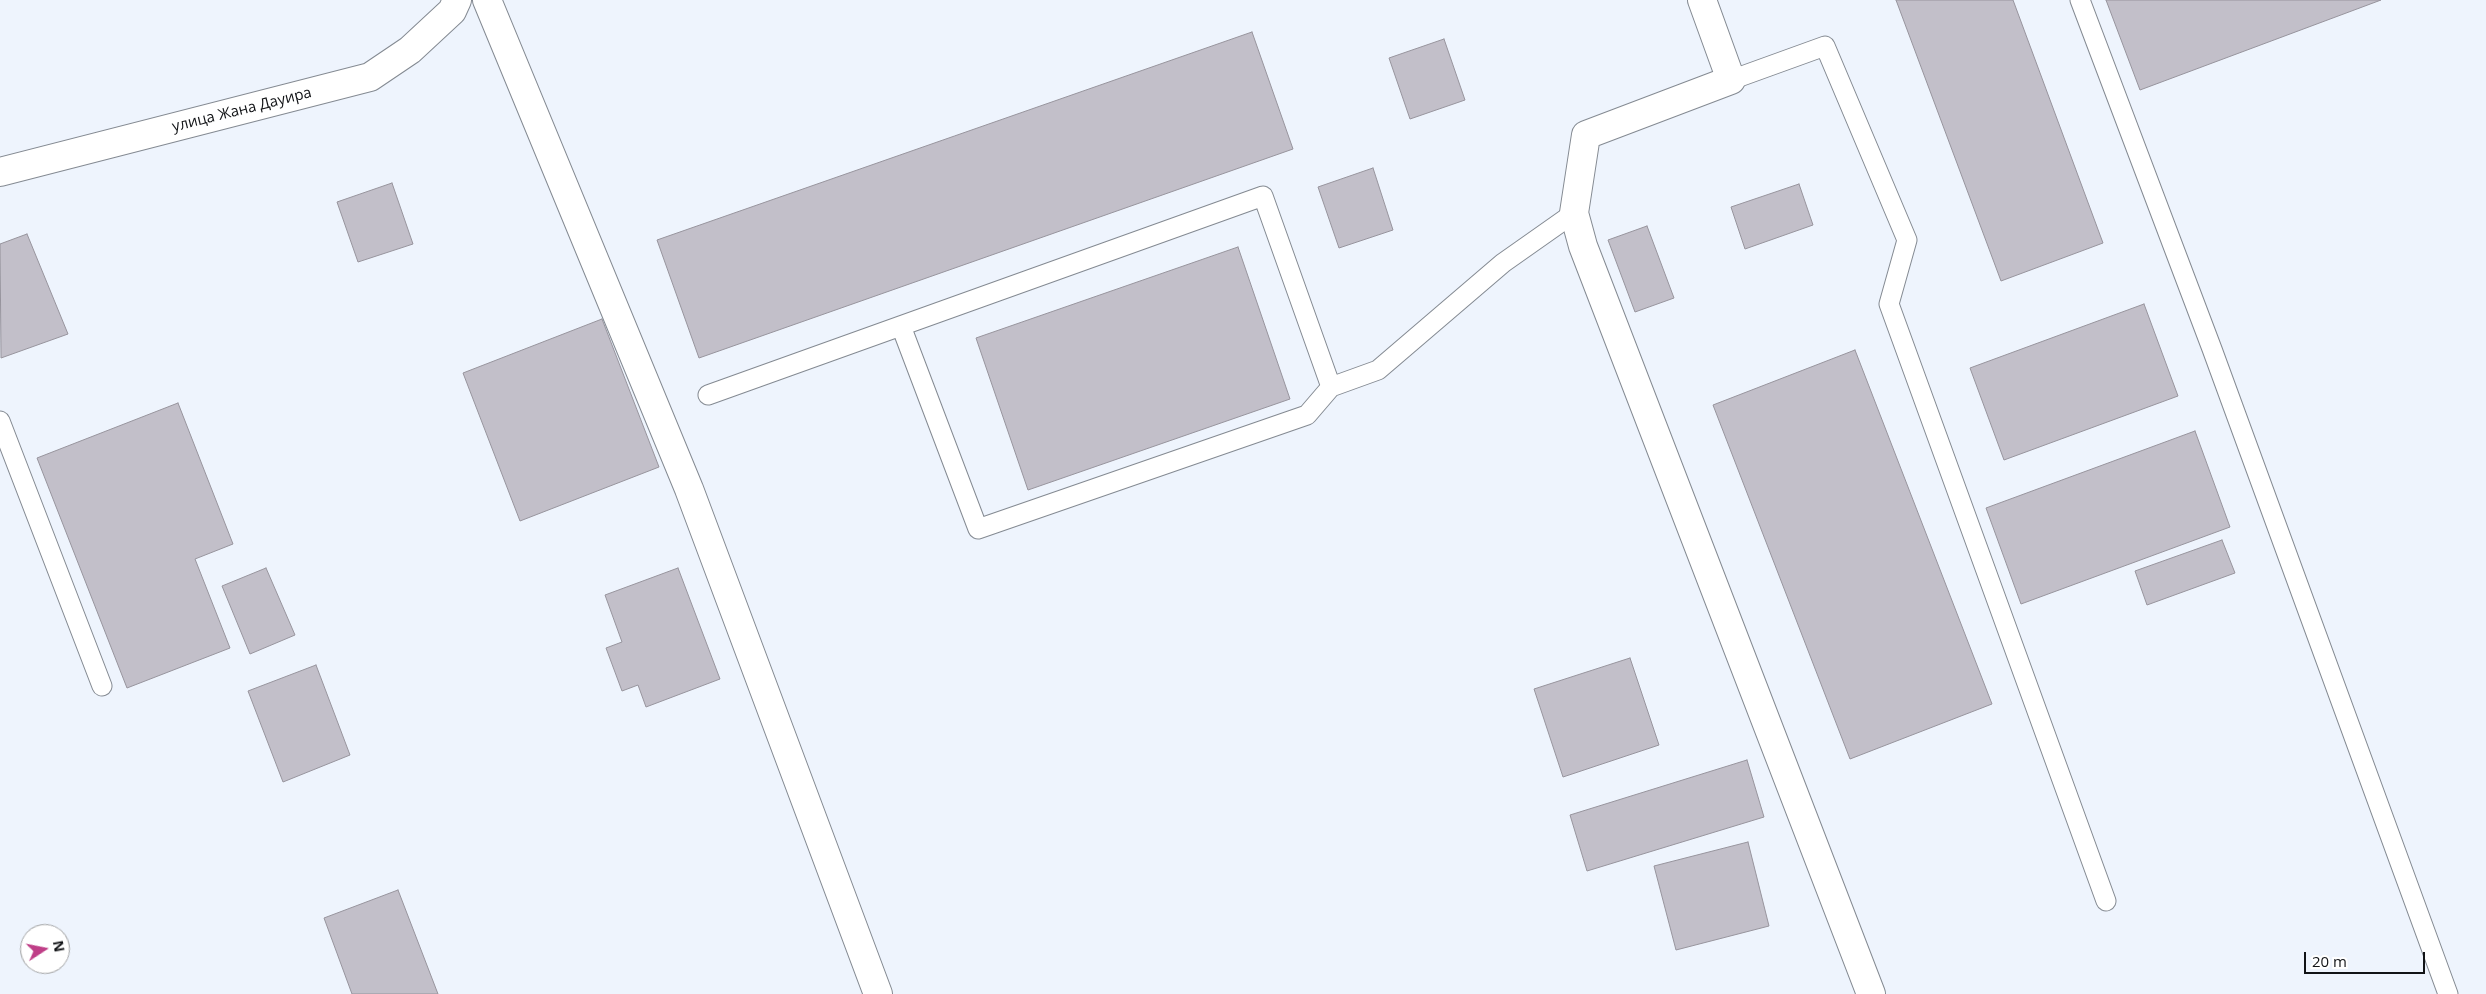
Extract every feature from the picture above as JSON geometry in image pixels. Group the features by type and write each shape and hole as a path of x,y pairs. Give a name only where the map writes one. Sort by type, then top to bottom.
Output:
{"street":[{"name":"улица Жана Дауира","path":"0,172 370,77 410,50 452,11 457,0"},
{"path":"487,0 688,489 878,994"},
{"path":"1702,0 1731,80 1586,135 1574,213 1583,246 1871,994"}],"lane":[{"path":"2080,0 2212,349 2448,994"},
{"path":"1731,80 1825,46 1907,240 1889,304 2106,901"},
{"path":"708,395 1263,196 1331,387"},
{"path":"901,326 978,530 1306,415 1331,387 1378,370 1503,263 1574,213"},
{"path":"0,420 102,686"}],"building":[{"path":"1896,0 2013,0 2103,243 2001,281"},
{"path":"2106,0 2381,0 2140,90"},
{"path":"1252,32 1293,149 699,358 657,240"},
{"path":"1444,39 1465,100 1410,119 1389,58"},
{"path":"1373,168 1393,230 1339,248 1318,187"},
{"path":"392,183 413,244 358,262 337,202"},
{"path":"1799,184 1813,225 1745,249 1731,207"},
{"path":"1647,226 1674,298 1635,312 1608,240"},
{"path":"27,234 68,334 1,358 0,244"},
{"path":"1238,247 1290,399 1028,490 976,338"},
{"path":"2144,304 2178,396 2004,460 1970,368"},
{"path":"602,319 659,467 520,521 463,373"},
{"path":"1855,350 1992,704 1850,759 1713,405"},
{"path":"178,403 233,544 195,559 230,648 127,688 37,458"},
{"path":"2195,431 2230,527 2021,604 1986,508"},
{"path":"2222,540 2235,573 2147,605 2135,571"},
{"path":"266,568 295,635 250,654 222,586"},
{"path":"678,568 720,679 646,707 638,685 622,691 606,648 622,642 605,595"},
{"path":"1630,658 1659,745 1563,777 1534,689"},
{"path":"316,665 350,755 283,782 248,691"},
{"path":"1747,760 1764,817 1587,871 1570,815"},
{"path":"1748,842 1769,926 1676,950 1654,866"},
{"path":"398,890 438,994 352,994 324,918"}]}
